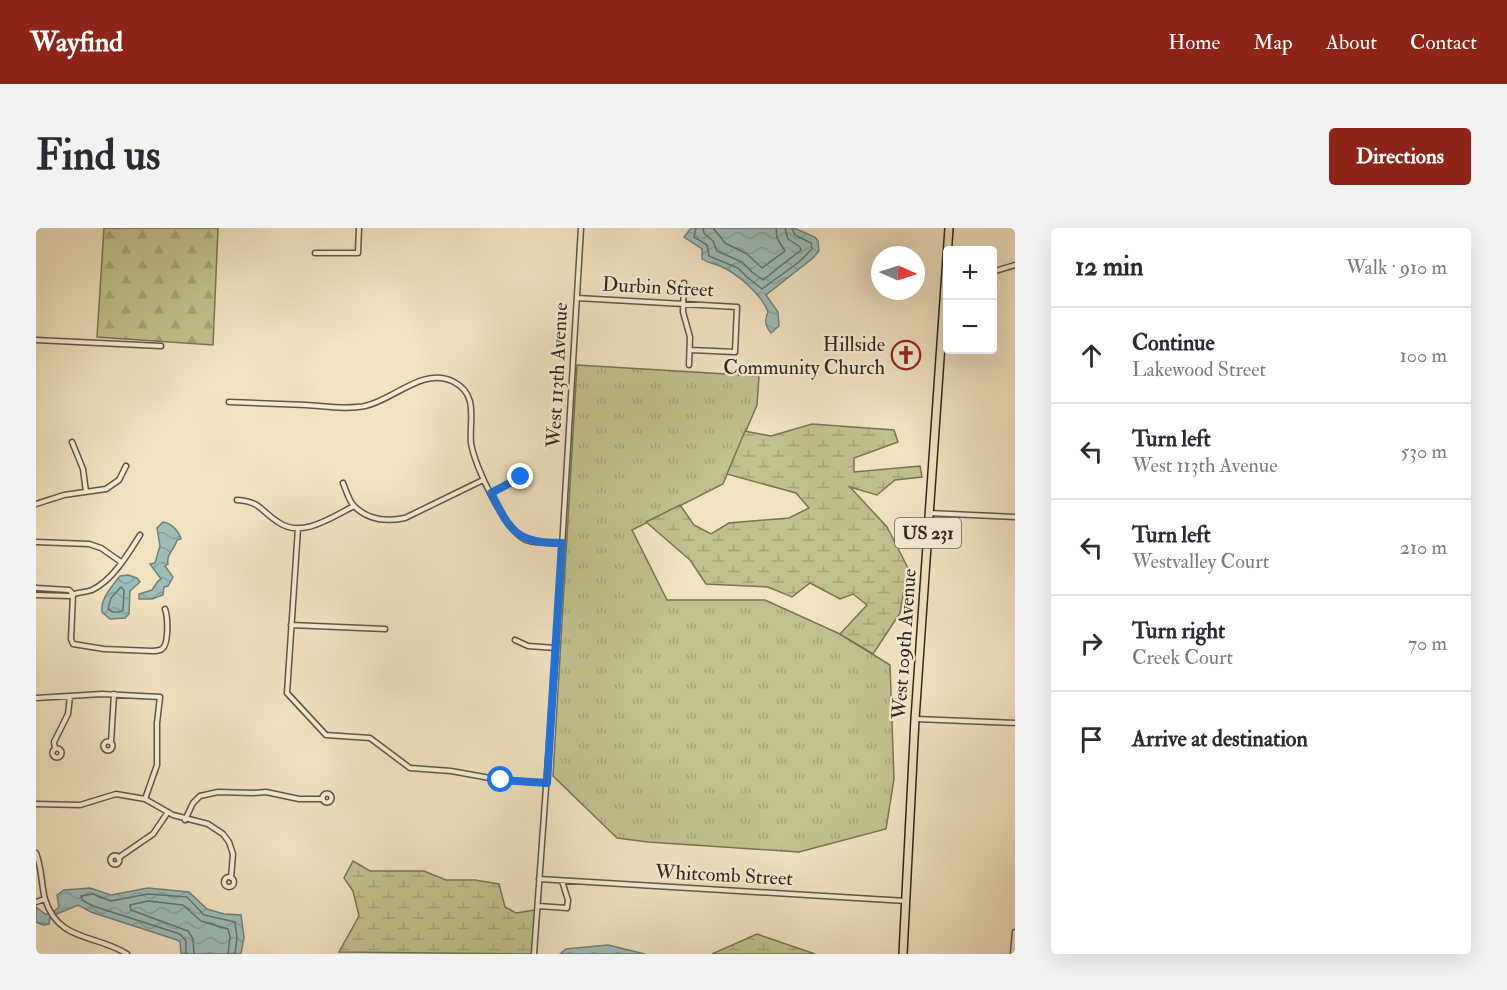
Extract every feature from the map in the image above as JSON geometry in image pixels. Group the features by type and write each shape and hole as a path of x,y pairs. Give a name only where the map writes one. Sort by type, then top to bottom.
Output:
{"main road":[{"name":"West 109th Avenue","path":"948,246 949,228"},
{"name":"West 109th Avenue","path":"903,954 915,719 945,300"}],"street":[{"path":"315,253 358,253 360,228"},
{"name":"West 113th Avenue","path":"534,954 556,648 581,228"},
{"path":"997,271 1015,265"},
{"path":"684,283 684,320 691,350 689,365"},
{"name":"Durbin Street","path":"577,298 737,307 735,352 691,350"},
{"path":"36,340 161,346"},
{"path":"229,402 349,408 376,402 431,377 454,382 468,394 472,412 471,442 483,480 504,519 525,539 541,543 562,543"},
{"path":"72,442 84,469 86,492"},
{"path":"36,504 50,498 106,489 114,485 126,466"},
{"path":"491,493 521,477"},
{"path":"343,483 354,506 368,516 392,521 405,518 483,480"},
{"path":"237,500 253,502 280,524 298,528 311,527 354,506"},
{"path":"929,513 1015,517"},
{"path":"298,528 287,693 326,735 370,738 410,768 451,771 501,780 547,783"},
{"path":"36,594 69,596 101,585 140,535"},
{"path":"36,542 89,544 101,548 121,562"},
{"path":"36,588 69,590 73,594 72,644 84,647 152,651 162,649 165,645 168,617 165,609"},
{"path":"291,625 386,629"},
{"path":"515,640 528,646 556,648"},
{"path":"111,742 114,694"},
{"path":"36,698 114,694 160,697 157,723 157,765 146,799"},
{"path":"55,749 54,742 68,714 70,696"},
{"path":"915,719 1015,723"},
{"path":"185,820 193,803 200,796 218,792 274,793 299,799 323,799"},
{"path":"36,804 80,805 116,794 146,799 185,820 208,824 223,834 233,854 234,866 231,878"},
{"path":"118,858 153,834 168,812"},
{"path":"36,853 45,899 64,929 116,947 126,954"},
{"name":"Whitcomb Street","path":"539,879 906,901"},
{"path":"538,906 567,908 568,900 562,881"},
{"path":"36,902 45,899"},
{"path":"1013,954 1015,933"}],"green space":[{"path":"104,228 218,228 213,345 97,337"},
{"path":"577,365 759,376 757,405 723,484 632,530 667,600 765,600 840,634 890,665 894,779 886,829 799,852 617,838 553,776"},
{"path":"812,424 894,430 898,442 854,458 854,472 920,466 922,477 895,480 877,495 850,487 887,527 908,568 900,613 873,654 840,634 867,605 853,594 840,599 810,583 792,597 768,587 706,584 690,560 646,522 680,505 694,525 711,534 729,523 789,518 809,508 796,493 727,474 745,431 771,436"},
{"path":"353,861 370,871 424,871 446,880 475,880 499,884 505,907 516,913 535,910 532,954 339,952 359,916 353,891 344,878"},
{"path":"757,934 815,954 712,954"}],"water":[{"path":"691,228 794,228 815,237 819,251 766,295 778,312 779,326 771,333 767,328 768,312 765,305 748,285 734,274 702,259 702,249 684,237"},
{"path":"163,522 174,528 181,539 177,540 168,557 168,564 165,566 173,577 168,586 164,587 163,595 152,599 139,599 139,594 152,590 161,579 150,564 155,563 160,546 157,528"},
{"path":"128,575 137,578 140,582 130,591 129,614 125,618 110,619 102,612 105,597 120,576"},
{"path":"90,888 111,895 148,888 189,892 207,909 224,914 241,915 244,937 241,954 181,954 180,942 177,940 91,912 78,905 50,917 49,924 43,925 36,922 36,907 45,914 51,914 59,907 57,895 64,890"},
{"path":"608,945 645,954 560,954 566,949"}],"place":[{"name":"Hillside Community Church","path":"906,355"}],"route":[{"path":"501,780 547,783 552,716 562,543 541,543 525,539 504,519 491,493 521,477"}]}
